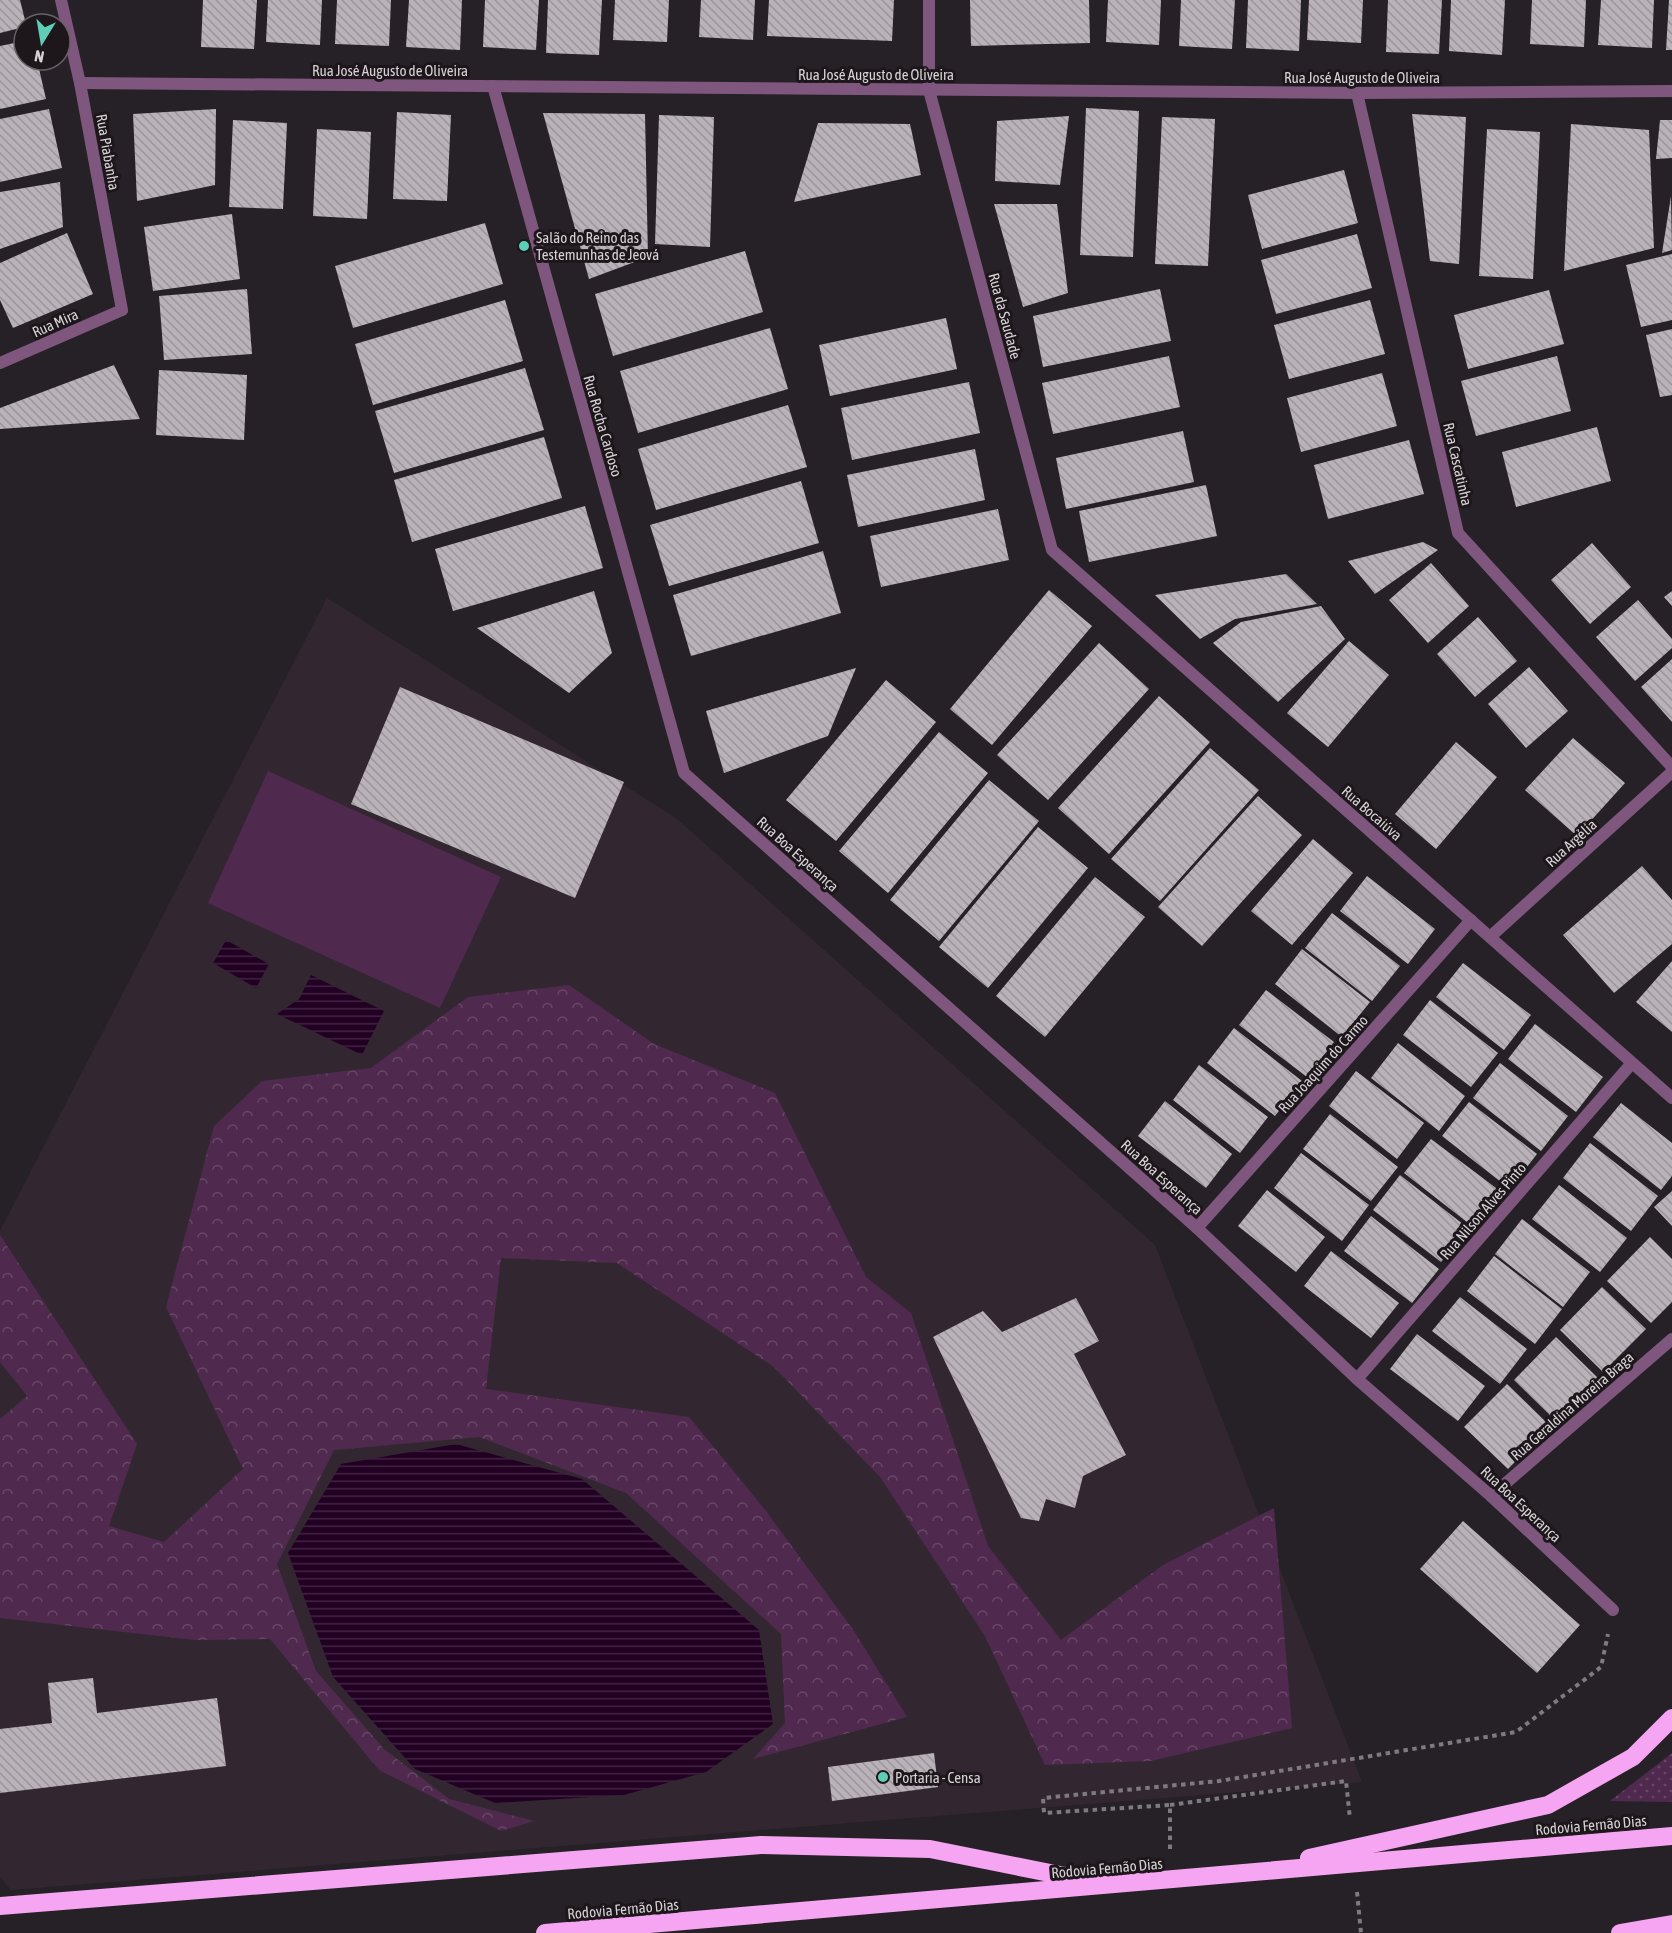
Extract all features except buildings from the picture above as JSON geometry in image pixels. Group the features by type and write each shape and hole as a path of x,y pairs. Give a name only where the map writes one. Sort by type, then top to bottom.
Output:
{"highway":[{"path":"1239,1874 1548,1805 1633,1757 1672,1719"},
{"name":"Rodovia Fernão Dias","path":"545,1933 1117,1886 1672,1836"},
{"path":"0,1906 761,1845 930,1849 1117,1886"},
{"path":"1620,1933 1672,1924"}],"street":[{"name":"Rua Piabanha","path":"61,0 80,83 122,310"},
{"name":"Rua da Saudade","path":"929,0 929,90 1052,550"},
{"name":"Rua José Augusto de Oliveira","path":"80,83 1357,93 1672,91"},
{"name":"Rua Rocha Cardoso","path":"493,86 684,773"},
{"name":"Rua Cascatinha","path":"1357,93 1458,533 1672,770"},
{"name":"Rua Mira","path":"0,363 122,310"},
{"name":"Rua Bocaiúva","path":"1052,550 1672,1098"},
{"name":"Rua Argélia","path":"1490,937 1672,770"},
{"name":"Rua Boa Esperança","path":"684,773 1197,1228 1357,1379 1491,1496 1613,1610"},
{"name":"Rua Joaquim do Carmo","path":"1197,1228 1471,920"},
{"name":"Rua Nilson Alves Pinto","path":"1357,1379 1632,1063"},
{"name":"Rua Geraldina Moreira Braga","path":"1491,1496 1672,1339"}],"path":[{"path":"1272,1791 1170,1805 1044,1814 1043,1798 1219,1781 1516,1732 1601,1667 1613,1610"},
{"path":"1169,1881 1170,1805"}],"shaded area":[{"path":"327,598 676,818 1155,1245 1362,1782 11,1890 0,1877 0,1231"},
{"path":"226,940 269,964 256,988 213,963"},
{"path":"311,975 384,1011 362,1055 277,1014 299,999"},
{"path":"456,1444 582,1479 759,1630 773,1724 706,1772 624,1795 495,1803 415,1769 333,1677 288,1553 341,1464"}],"green space":[{"path":"268,771 501,877 440,1008 208,903"},
{"path":"569,985 654,1044 775,1093 866,1277 911,1313 988,1546 1061,1640 1163,1565 1274,1508 1292,1728 1151,1761 1045,1765 985,1636 880,1477 774,1367 617,1263 501,1258 486,1389 689,1417 766,1511 854,1631 907,1717 753,1759 785,1723 781,1634 626,1493 479,1437 334,1450 277,1564 316,1671 384,1749 449,1799 534,1821 501,1831 379,1770 270,1639 195,1640 0,1618 0,1419 27,1396 0,1362 0,1235 137,1444 109,1526 164,1542 243,1469 166,1307 214,1126 262,1081 371,1068 468,997"},
{"path":"1672,1753 1672,1802 1610,1801"}],"place":[{"name":"Salão do Reino das Testemunhas de Jeová","path":"524,246"},
{"name":"Portaria - Censa","path":"883,1777"}]}
